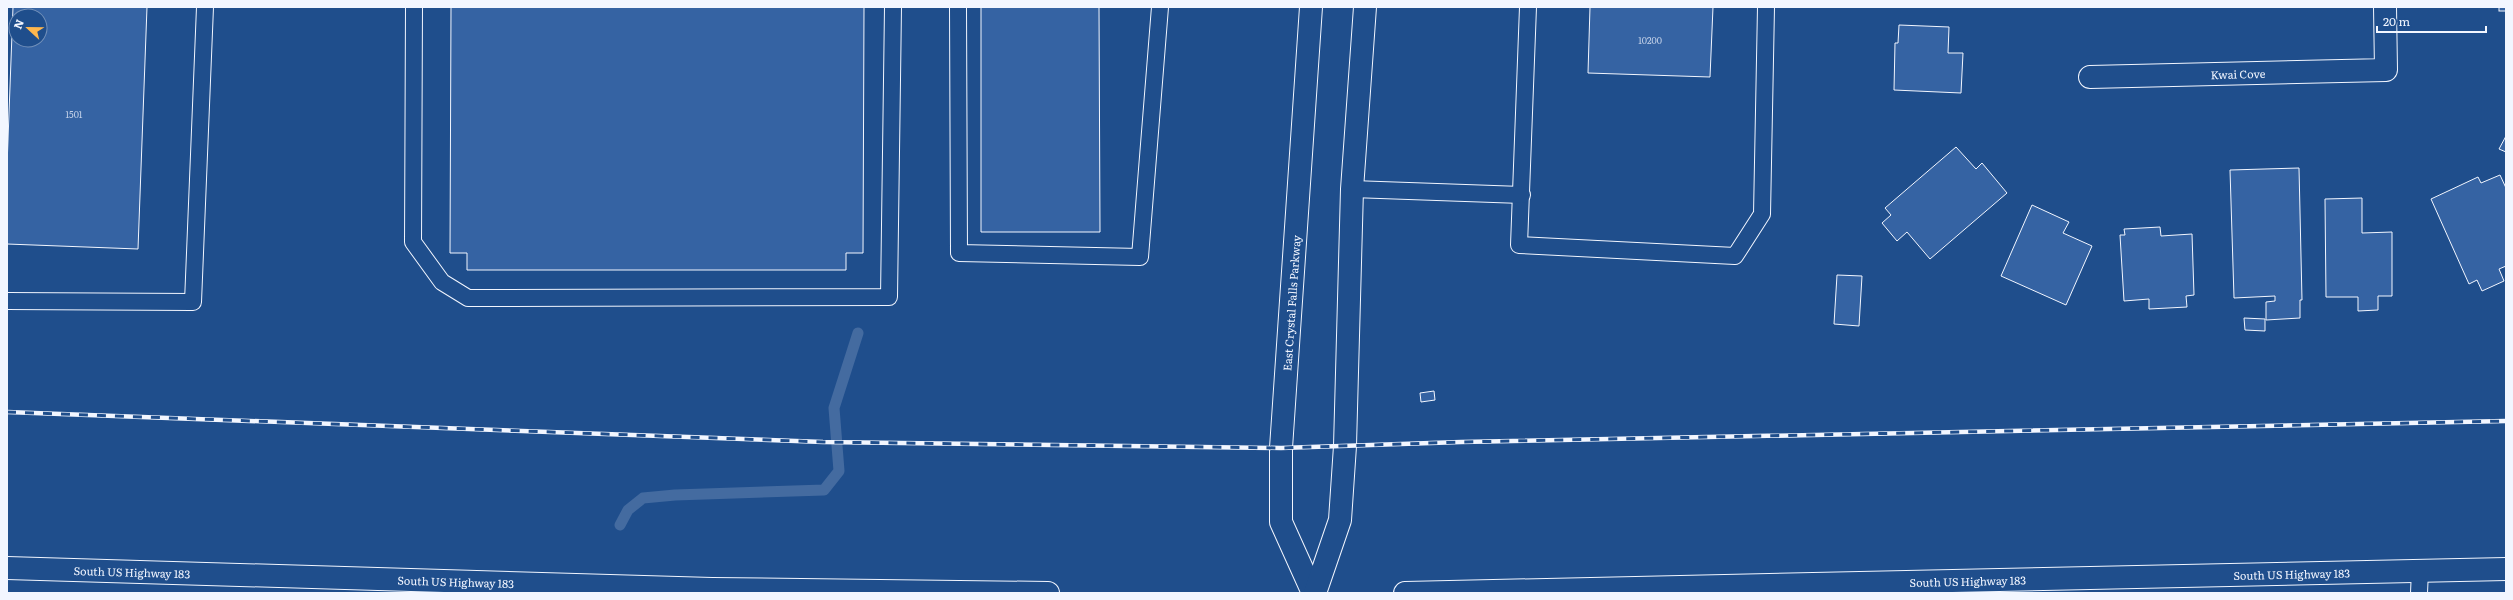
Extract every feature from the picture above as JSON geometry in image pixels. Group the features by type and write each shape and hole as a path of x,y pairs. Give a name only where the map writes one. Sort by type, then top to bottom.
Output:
{"main road":[{"name":"East Crystal Falls Parkway","path":"1311,7 1281,448 1282,522 1314,593"},
{"name":"East Crystal Falls Parkway","path":"1314,593 1340,520 1345,446 1352,189 1365,7"},
{"name":"Kwai Cove","path":"2090,77 2386,70 2385,7"},
{"name":"South US Highway 183","path":"7,568 712,591 1048,593"},
{"name":"South US Highway 183","path":"1405,593 1996,587 2420,570 2506,569"}],"lane":[{"path":"7,302 194,302 205,7"},
{"path":"414,7 413,242 442,282 468,298 889,297 893,7"},
{"path":"958,7 959,253 1140,257 1160,7"},
{"path":"1528,7 1519,245 1735,256 1762,214 1766,7"},
{"path":"1352,189 1522,195"},
{"path":"2419,593 2420,570"}],"building":[{"path":"13,7 147,7 138,249 7,244 7,166 11,48 48,48 48,8"},
{"path":"451,7 864,7 863,253 846,253 846,270 467,270 467,253 450,253"},
{"path":"981,7 1099,7 1100,232 981,232"},
{"path":"1590,7 1713,7 1710,77 1588,73"},
{"path":"2499,7 2506,7 2506,11 2499,11"},
{"path":"1899,25 1949,27 1948,53 1963,53 1961,93 1894,90 1895,43 1898,43"},
{"path":"2506,136 2506,152 2499,149"},
{"path":"1956,147 1976,169 1982,163 2007,193 1930,259 1907,232 1897,241 1882,223 1891,215 1885,208"},
{"path":"2299,168 2302,300 2300,300 2300,318 2266,320 2266,302 2275,301 2275,296 2234,298 2230,170"},
{"path":"2500,175 2506,188 2506,266 2499,269 2504,281 2482,291 2477,280 2469,284 2431,199 2478,177 2481,183"},
{"path":"2362,198 2362,233 2392,232 2392,296 2378,296 2378,310 2358,311 2358,297 2326,297 2325,199"},
{"path":"2032,205 2069,222 2063,233 2092,246 2066,305 2001,276"},
{"path":"2160,227 2161,236 2192,234 2194,295 2186,296 2187,307 2149,309 2149,299 2124,301 2120,235 2125,235 2124,229"},
{"path":"1837,275 1862,276 1859,326 1834,324"},
{"path":"2244,318 2265,319 2265,331 2245,330"},
{"path":"1434,391 1435,400 1421,402 1420,393"}],"waterway":[{"path":"620,525 628,510 643,498 675,495 824,490 839,471 834,408 858,333"}],"railway":[{"path":"7,412 823,442 1281,448 1461,442 2506,421"}]}
